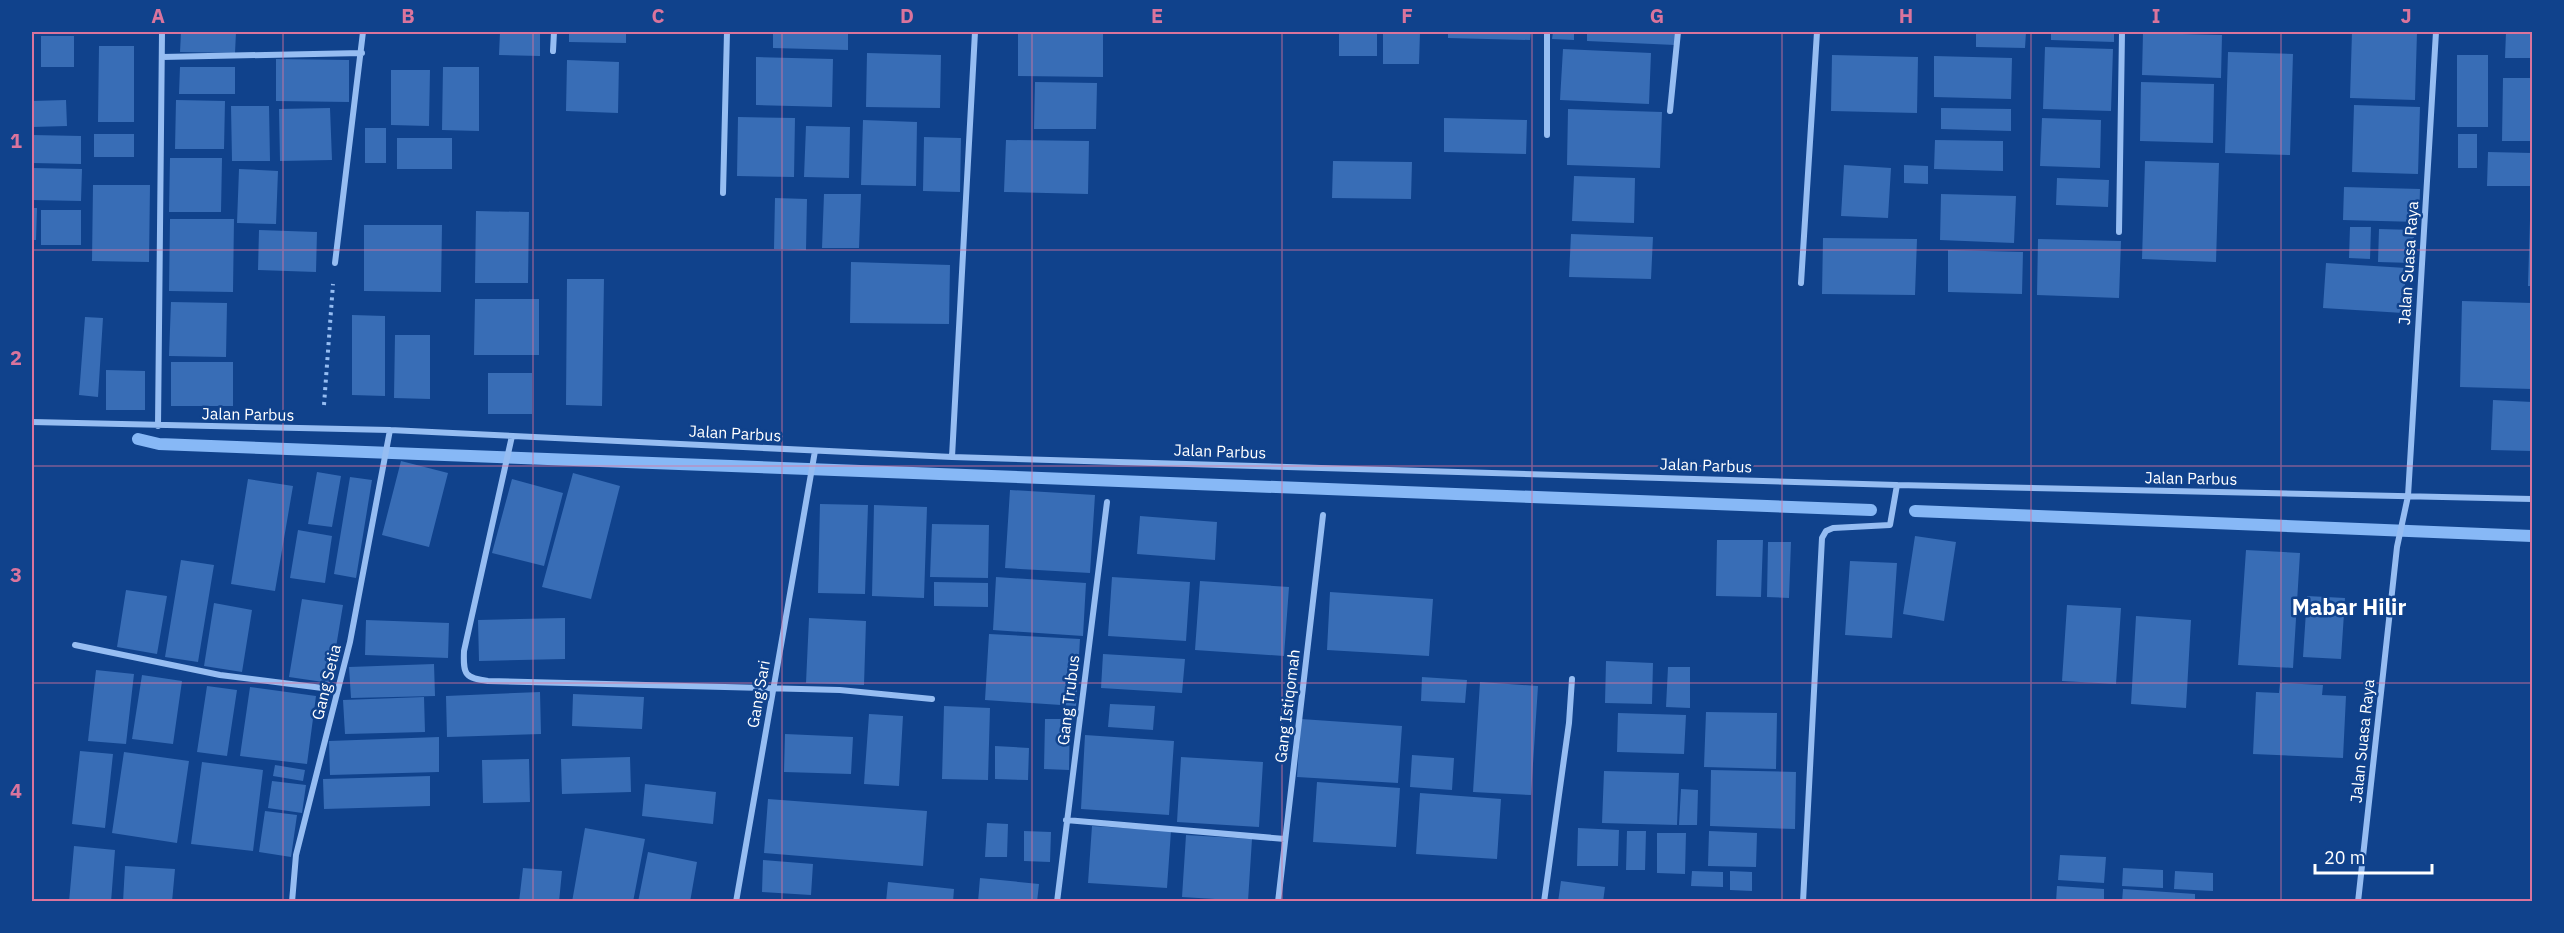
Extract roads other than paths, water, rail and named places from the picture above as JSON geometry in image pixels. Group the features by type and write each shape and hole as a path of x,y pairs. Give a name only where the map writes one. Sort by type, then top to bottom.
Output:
{"street":[{"path":"158,426 162,32"},
{"path":"335,263 363,32"},
{"path":"553,51 554,32"},
{"path":"723,193 728,32"},
{"path":"952,457 975,32"},
{"path":"1547,32 1547,135"},
{"path":"1670,111 1678,32"},
{"path":"1801,283 1816,32"},
{"path":"2119,232 2122,32"},
{"name":"Jalan Suasa Raya","path":"2358,902 2397,547 2408,496 2436,32"},
{"path":"162,57 362,53"},
{"name":"Jalan Parbus","path":"32,422 323,428 389,434 814,454 1897,485 2532,499"},
{"name":"Gang Setia","path":"292,902 296,855 350,642 389,434"},
{"path":"511,438 464,651 463,666 466,674 472,679 840,690 932,699"},
{"name":"Gang Sari","path":"736,902 814,454"},
{"path":"1803,902 1822,538 1826,531 1833,528 1890,525 1897,485"},
{"name":"Gang Trubus","path":"1057,902 1107,502"},
{"name":"Gang Istiqomah","path":"1278,902 1323,514"},
{"path":"75,645 220,675 338,690"},
{"path":"1544,902 1569,723 1572,679"},
{"path":"1066,820 1285,839"}],"waterway":[{"path":"138,439 159,444 1871,510"},
{"path":"1915,511 2532,536"}],"district":[{"name":"Mabar Hilir","path":"2349,607"}]}
